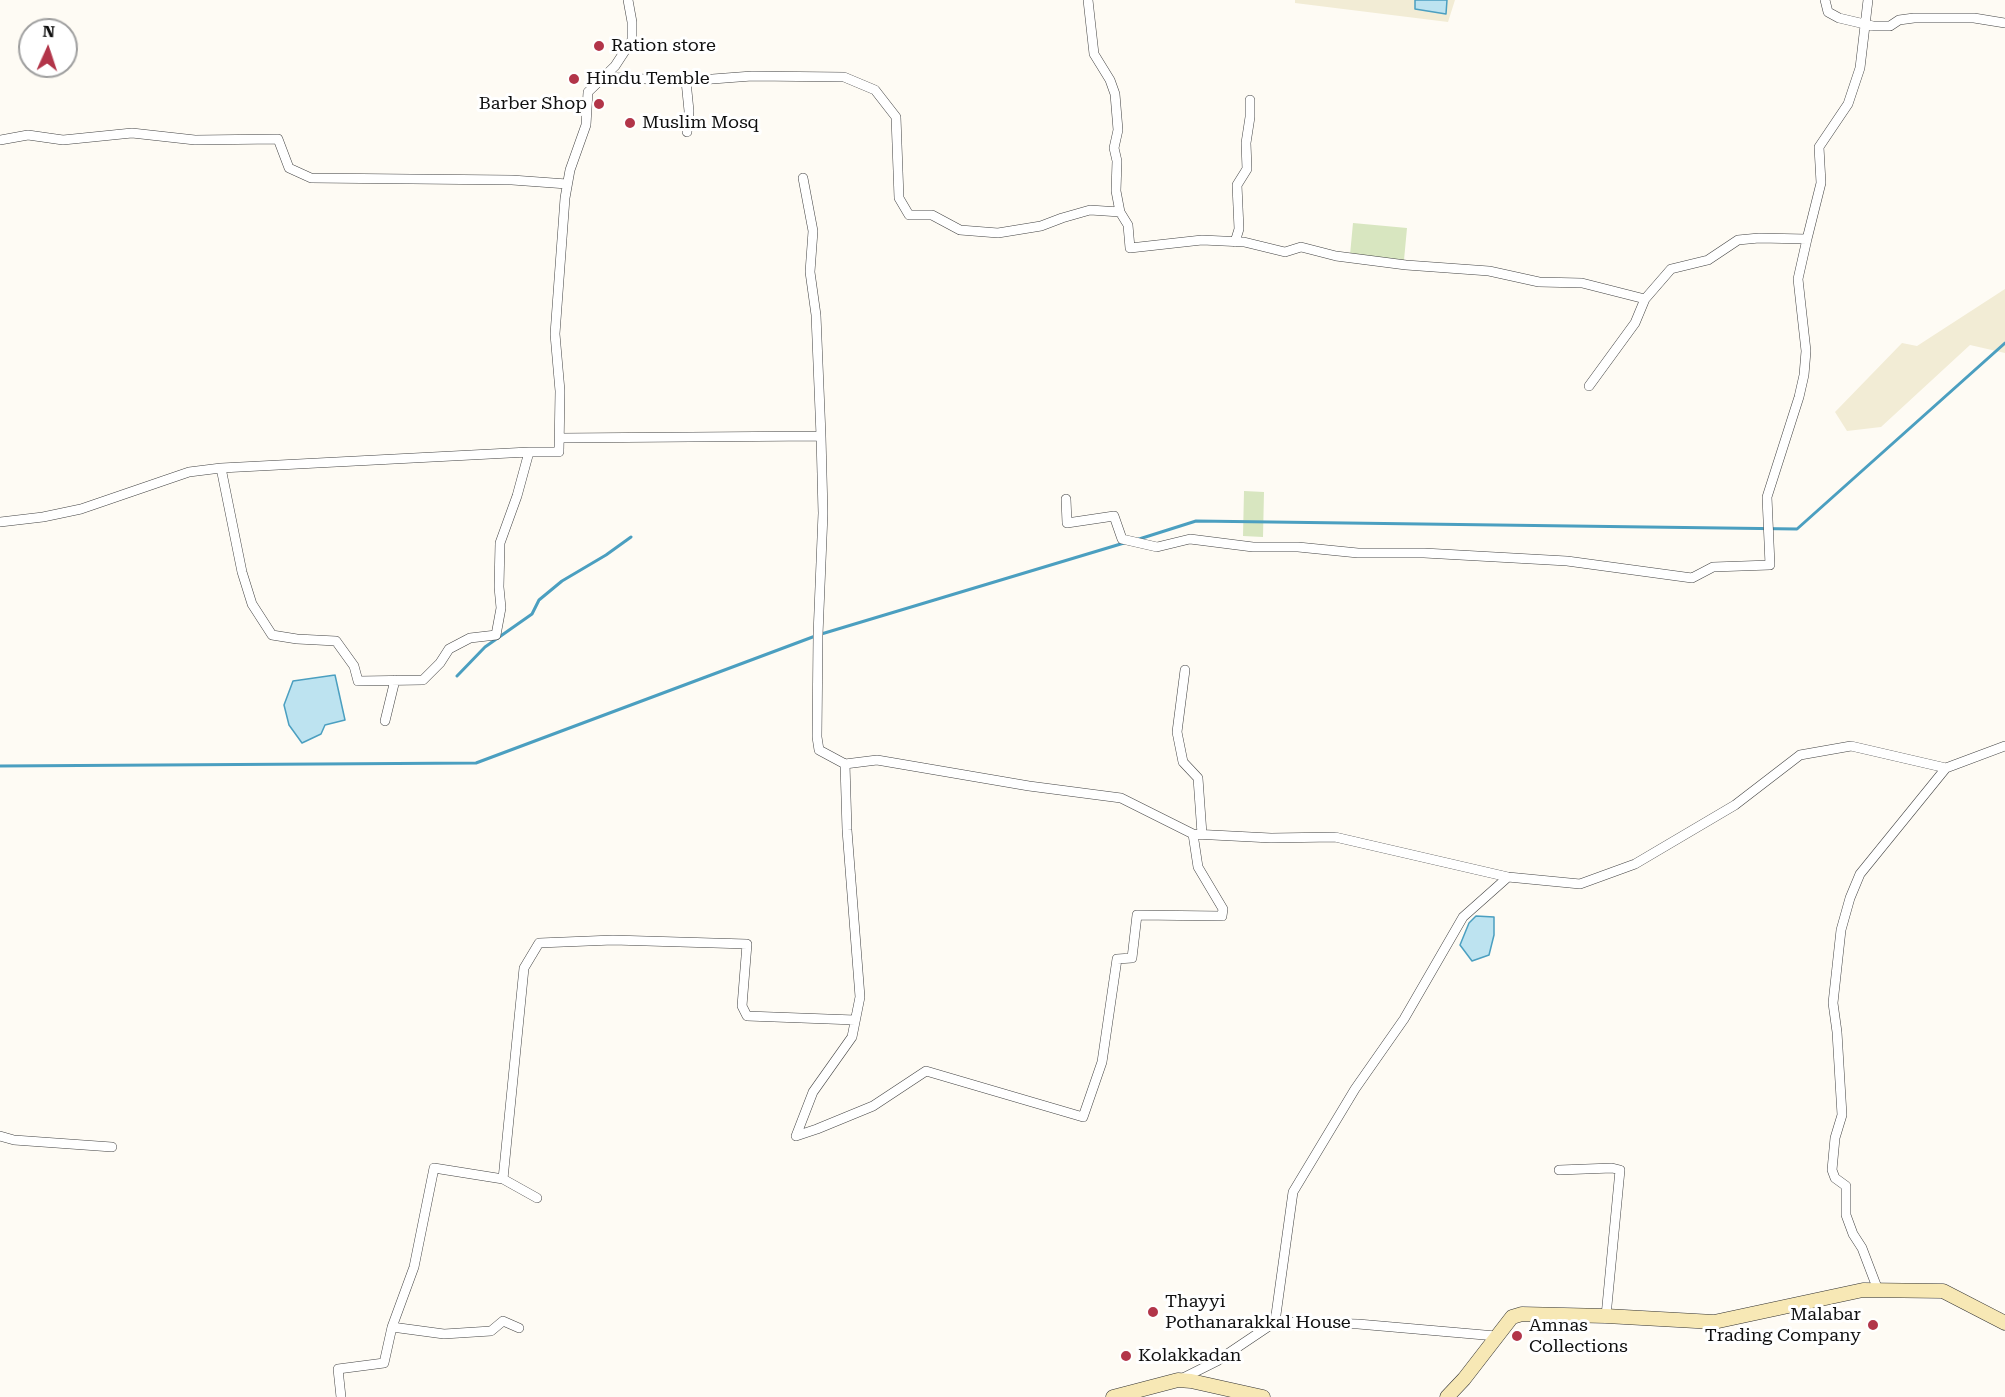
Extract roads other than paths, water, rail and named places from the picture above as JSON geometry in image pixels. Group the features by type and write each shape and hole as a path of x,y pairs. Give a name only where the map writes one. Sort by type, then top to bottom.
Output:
{"main road":[{"path":"1447,1397 1512,1317 1522,1314 1714,1322 1863,1290 1878,1290 1944,1292 2005,1323"},
{"path":"1113,1397 1179,1380 1263,1397"}],"street":[{"path":"0,522 43,518 81,509 189,472 221,468 559,452 560,391 555,334 559,260 567,184 586,125 588,92 615,66 632,40 628,0"},
{"path":"1088,0 1094,54 1110,80 1115,94 1118,130 1114,148 1116,191 1120,212 1128,225 1130,248 1202,240 1235,242 1285,252 1301,247 1336,256 1489,271 1539,282 1582,284 1645,299"},
{"path":"1825,0 1828,12 1839,18 1873,26 1890,26 1899,20 1914,18 1974,18 2005,23"},
{"path":"1066,499 1067,523 1114,516 1122,539 1156,547 1190,539 1253,547 1298,547 1358,553 1424,553 1546,560 1692,578 1713,567 1770,565 1767,497 1804,375 1806,351 1798,279 1821,183 1819,147 1848,104 1860,68 1868,0"},
{"path":"604,77 686,81 752,76 844,77 875,90 896,117 899,198 909,215 932,215 960,230 998,233 1041,226 1090,210 1120,212"},
{"path":"686,81 689,111 687,132"},
{"path":"1235,242 1239,229 1237,185 1247,169 1246,143 1250,100"},
{"path":"0,140 28,135 63,140 132,133 195,140 278,140 289,168 311,178 512,180 567,184"},
{"path":"802,178 813,231 810,272 816,315 821,436 823,513 817,737 819,750 845,764 877,760 1029,786 1121,798 1197,834 1271,838 1335,837 1508,877 1580,884 1635,864 1735,805 1800,755 1851,746 1946,768"},
{"path":"1589,386 1635,323 1645,299 1671,269 1708,260 1738,240 1806,239"},
{"path":"560,438 821,436"},
{"path":"221,468 242,572 252,604 272,635 336,641 354,666 358,681 423,680 440,663 449,649 470,638 496,635 501,609 500,543 517,496 529,452"},
{"path":"845,764 847,830 860,997 852,1037 813,1092 796,1136 817,1130 873,1106 926,1071 1083,1118 1102,1062 1117,959 1132,958 1137,915 1222,916 1223,909 1198,867 1198,778 1183,762 1177,732 1185,670"},
{"path":"385,722 395,680"},
{"path":"1878,1290 1846,1215 1846,1186 1835,1178 1832,1170 1835,1138 1842,1115 1838,1032 1833,1003 1839,941 1850,898 1860,873 1946,768 2005,746"},
{"path":"1275,1322 1293,1192 1355,1089 1404,1019 1463,917 1508,877"},
{"path":"503,1179 524,968 539,943 613,940 747,944 742,1006 747,1016 855,1020"},
{"path":"0,1136 14,1140 112,1147"},
{"path":"342,1397 338,1368 384,1363 392,1327 414,1267 434,1168 503,1179 537,1198"},
{"path":"1559,1170 1612,1168 1620,1170 1606,1316"},
{"path":"392,1327 444,1334 491,1331 503,1321 519,1328"},
{"path":"1179,1380 1217,1361 1275,1322 1358,1324 1496,1336"}],"water":[{"path":"1415,0 1447,0 1446,14 1415,9"},
{"path":"335,675 345,720 325,725 321,734 302,743 289,725 284,705 293,681"},
{"path":"1476,916 1494,917 1494,935 1489,955 1472,961 1460,945 1469,923"}],"waterway":[{"path":"1136,540 1196,521 1797,529 2005,343"},
{"path":"457,676 485,647 532,614 539,600 562,581 631,537"},
{"path":"0,766 476,763 818,635 1124,543"}],"place":[{"name":"Ration store","path":"599,46"},
{"name":"Hindu Temble","path":"574,79"},
{"name":"Barber Shop","path":"599,104"},
{"name":"Muslim Mosq","path":"630,123"},
{"name":"Thayyi Pothanarakkal House","path":"1153,1312"},
{"name":"Malabar Trading Company","path":"1873,1325"},
{"name":"Amnas Collections","path":"1517,1336"},
{"name":"Kolakkadan","path":"1126,1356"}]}
